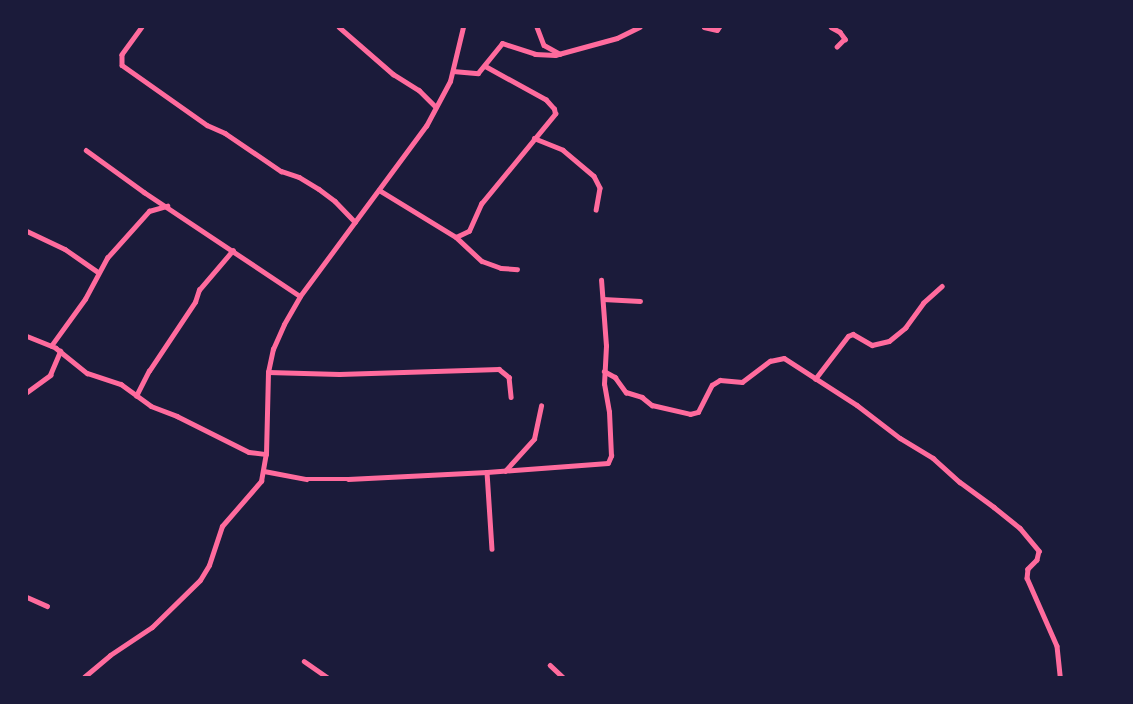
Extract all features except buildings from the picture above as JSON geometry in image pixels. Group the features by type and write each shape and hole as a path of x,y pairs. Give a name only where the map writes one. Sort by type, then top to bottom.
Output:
{"street":[{"path":"142,27 122,55 122,65 207,125 225,133 281,171 299,177 328,195 355,222"},
{"path":"339,27 393,74 419,90 436,107"},
{"path":"84,677 110,655 152,627 200,580 209,565 222,526 257,487 264,471 266,454 268,372 273,349 300,296 379,190 436,107 453,71 463,27"},
{"path":"537,27 544,45 560,54"},
{"path":"453,71 475,75 486,67 492,53 502,44 535,54 560,54 617,38 640,27"},
{"path":"704,27 717,30 719,27"},
{"path":"831,27 840,32 845,39 837,47"},
{"path":"456,237 469,231 482,204 534,138 553,120 554,109 551,104 486,67"},
{"path":"534,138 563,150 594,176 600,188 596,210"},
{"path":"86,150 300,296"},
{"path":"379,190 456,237 482,261 501,268 517,269"},
{"path":"51,346 85,299 98,272 149,211 167,206"},
{"path":"27,231 65,249 98,272"},
{"path":"136,396 149,371 195,302 199,290 233,250"},
{"path":"264,471 306,479 487,472 608,463 611,456 604,371 606,346 601,280"},
{"path":"815,379 848,336 853,334 872,345 889,341 905,328 924,303 942,286"},
{"path":"603,299 640,301"},
{"path":"27,336 60,351 87,373 121,384 151,406 177,416 216,438 249,452 266,454"},
{"path":"27,392 50,375 60,351"},
{"path":"604,371 615,377 626,392 642,397 652,405 690,414 698,412 716,382 724,379 742,382 775,359 790,361 856,405 900,438 933,458 1026,534 1040,554 1028,569 1027,578 1057,646 1060,677"},
{"path":"268,372 339,374 499,369 509,377 511,397"},
{"path":"505,471 534,439 541,406"},
{"path":"487,472 492,549"},
{"path":"27,597 47,606"},
{"path":"304,661 327,677"},
{"path":"550,665 563,677"}]}
